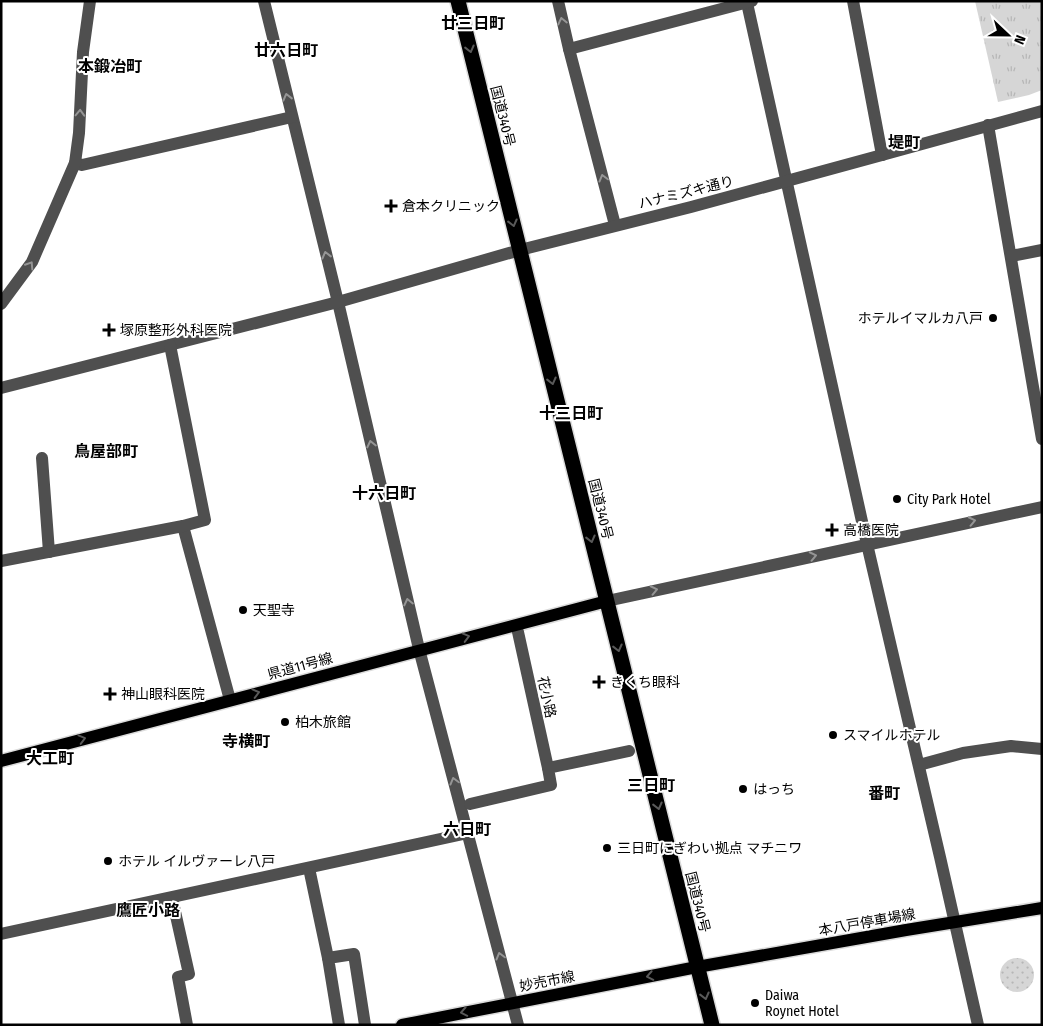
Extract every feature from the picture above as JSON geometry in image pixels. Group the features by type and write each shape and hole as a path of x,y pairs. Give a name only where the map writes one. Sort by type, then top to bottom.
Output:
{"highway":[{"name":"国道340号","path":"458,1 712,1025"}],"main road":[{"name":"県道11号線","path":"1,761 607,601"},
{"name":"本八戸停車場線","path":"697,967 1042,908"},
{"name":"妙売市線","path":"402,1025 697,967"}],"street":[{"path":"1,304 32,262 76,163 83,52 90,1"},
{"path":"264,1 338,302 419,650 518,1025"},
{"path":"558,1 616,225"},
{"path":"853,1 882,155"},
{"path":"569,49 750,2 787,181 867,544 978,1025"},
{"name":"ハナミズキ通り","path":"1,388 338,302 520,250 787,181 1042,111"},
{"path":"76,163 82,165 292,117"},
{"path":"988,125 1042,439"},
{"path":"1011,256 1042,250"},
{"path":"1,561 183,526 204,520 170,345"},
{"path":"42,458 49,552"},
{"path":"607,601 1042,507"},
{"path":"183,526 230,700"},
{"name":"花小路","path":"518,632 548,768"},
{"path":"919,765 963,753 1011,746 1042,749"},
{"path":"470,804 551,785 548,768 629,751"},
{"path":"1,934 468,834"},
{"path":"309,868 328,958 339,1025"},
{"path":"172,898 189,974 178,977 187,1025"},
{"path":"328,958 354,954 365,1025"}],"green space":[{"path":"975,1 1042,1 1042,90 998,102"},
{"path":"1017,958 1029,963 1034,975 1029,987 1017,992 1005,987 1000,975 1005,963"}],"place":[{"name":"倉本クリニック","path":"391,206"},
{"name":"ホテルイマルカ八戸","path":"993,318"},
{"name":"塚原整形外科医院","path":"109,330"},
{"name":"City Park Hotel","path":"897,499"},
{"name":"高橋医院","path":"832,530"},
{"name":"天聖寺","path":"243,610"},
{"name":"きくち眼科","path":"599,682"},
{"name":"神山眼科医院","path":"110,694"},
{"name":"柏木旅館","path":"285,722"},
{"name":"スマイルホテル","path":"833,735"},
{"name":"はっち","path":"743,789"},
{"name":"三日町にぎわい拠点 マチニワ","path":"607,848"},
{"name":"ホテル イルヴァーレ八戸","path":"108,861"},
{"name":"Daiwa Roynet Hotel","path":"755,1003"}],"district":[{"name":"廿三日町","path":"473,23"},
{"name":"廿六日町","path":"286,50"},
{"name":"本鍛冶町","path":"110,66"},
{"name":"堤町","path":"904,142"},
{"name":"十三日町","path":"571,413"},
{"name":"鳥屋部町","path":"106,451"},
{"name":"十六日町","path":"384,493"},
{"name":"寺横町","path":"246,741"},
{"name":"大工町","path":"50,758"},
{"name":"三日町","path":"651,785"},
{"name":"番町","path":"884,793"},
{"name":"六日町","path":"467,829"},
{"name":"鷹匠小路","path":"148,910"}]}
